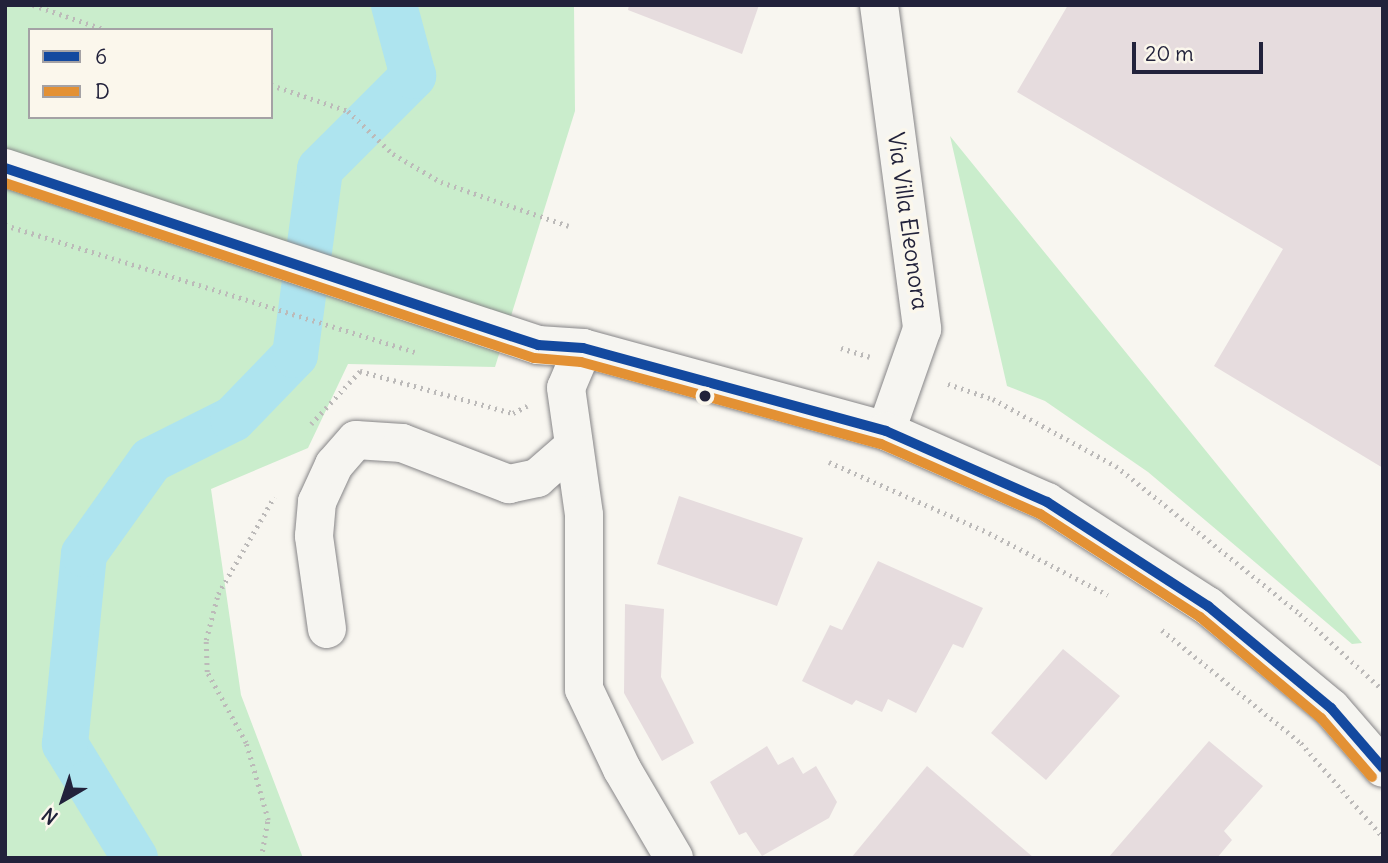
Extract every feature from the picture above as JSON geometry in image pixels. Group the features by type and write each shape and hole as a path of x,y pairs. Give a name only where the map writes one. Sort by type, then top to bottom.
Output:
{"street":[{"name":"Via Villa Eleonora","path":"879,5 922,329 886,432"},
{"path":"5,168 538,345 583,348 886,432 1047,502 1208,606 1331,708 1383,768"},
{"path":"583,348 566,388 584,515 584,689 622,769 674,858"},
{"path":"327,629 314,536 317,502 334,465 356,440 402,443 509,484 537,478 574,446"}],"path":[{"path":"33,5 100,28"},
{"path":"273,86 348,111 393,154 441,182 569,226"},
{"path":"5,225 418,352"},
{"path":"841,348 993,399 1116,466 1300,614 1383,690"},
{"path":"819,458 989,533 1117,600"},
{"path":"1151,621 1301,743 1383,837"}],"green space":[{"path":"5,5 574,5 575,111 495,367 348,364 308,448 211,489 241,695 303,858 5,858"},
{"path":"950,136 1362,643 1352,644 1148,472 1045,401 1007,386"}],"building":[{"path":"629,5 759,5 742,54 628,10"},
{"path":"1068,5 1383,5 1383,468 1214,366 1283,249 1017,92"},
{"path":"679,496 803,538 777,606 657,564"},
{"path":"878,561 983,608 963,648 953,644 916,713 888,699 882,712 856,700 852,705 802,681 830,625 842,630"},
{"path":"625,604 664,609 661,677 694,743 662,761 624,693"},
{"path":"1063,649 1120,696 1046,780 991,733"},
{"path":"1209,741 1263,786 1224,831 1232,840 1217,858 1108,858"},
{"path":"767,746 778,765 793,757 803,774 816,766 837,802 829,818 762,856 746,832 739,835 710,782"},
{"path":"927,766 1034,858 851,858"}],"waterway":[{"path":"135,858 65,744 84,554 151,460 233,419 295,355 320,169 413,76 394,5"}],"transit line":[{"name":"6","path":"5,168 538,345 583,348 886,431 1047,502 1208,606 1331,708 1383,768"},
{"name":"D","path":"5,183 534,358 581,362 881,444 1040,514 1200,617 1321,718 1372,777"}]}
